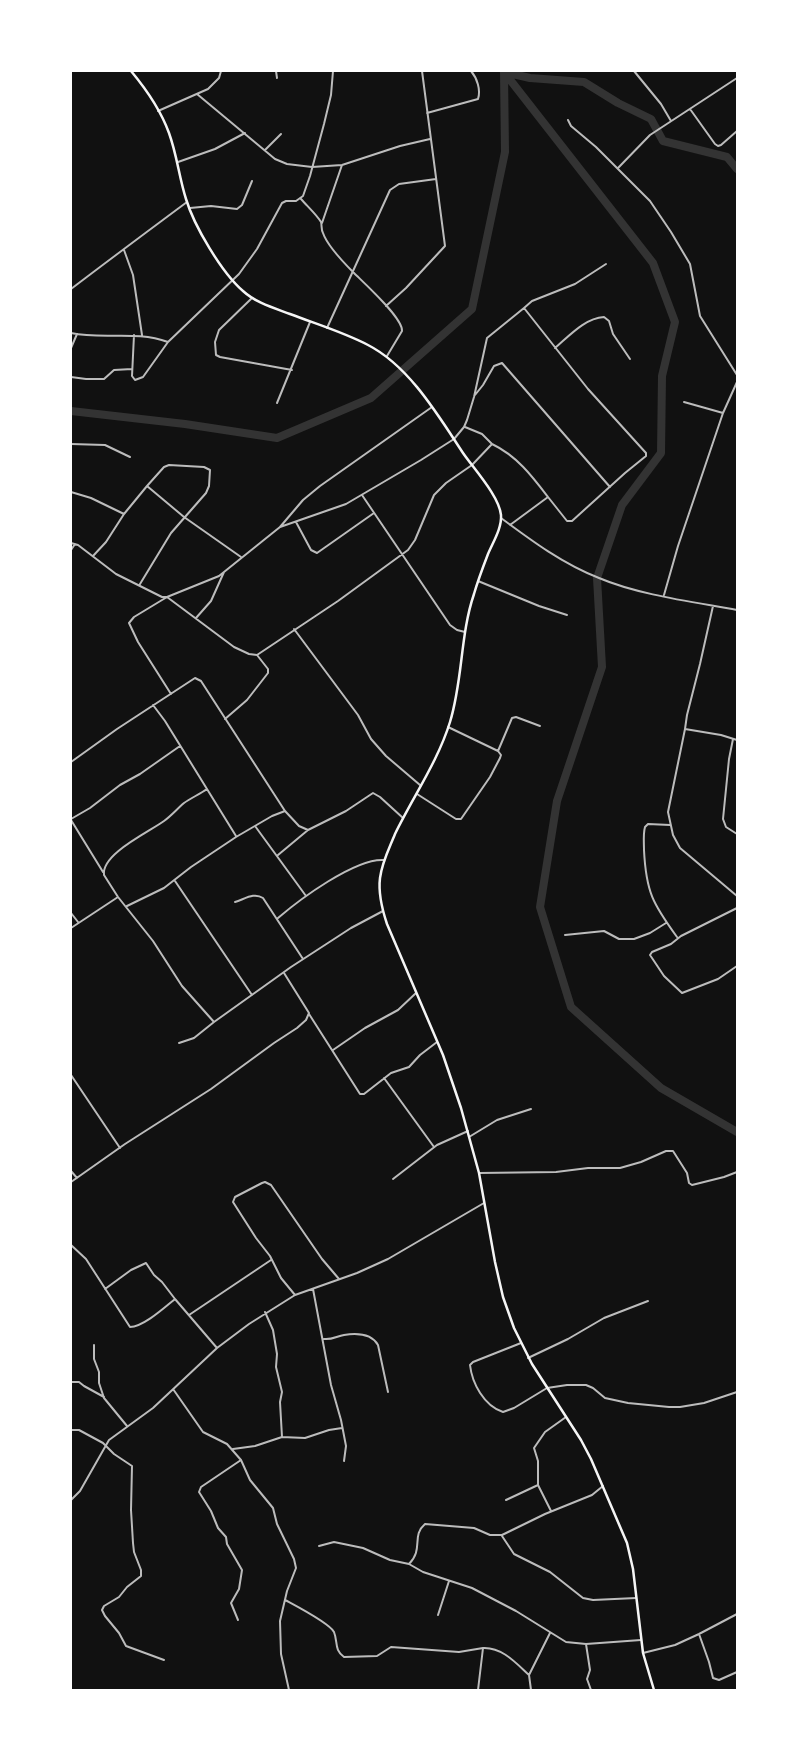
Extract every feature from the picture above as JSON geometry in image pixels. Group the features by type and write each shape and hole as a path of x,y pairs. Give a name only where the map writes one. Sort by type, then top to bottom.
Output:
{"main road":[{"path":"131,71 158,111 169,132 189,208 208,244 233,280 252,298 368,345 387,356 402,370 432,407 493,496 501,512 496,537 472,597 465,632 460,674 448,727 384,860 380,880 383,910 456,1093 479,1173 503,1297 520,1343 591,1459 627,1543 643,1654 654,1690"}],"street":[{"path":"158,111 197,94 214,83 219,78 221,71"},
{"path":"276,71 277,78"},
{"path":"134,335 132,378 135,380 140,379 168,342 233,280 257,249 279,206 286,201 301,199 307,185 330,101 333,71"},
{"path":"386,306 406,288 445,246 422,71"},
{"path":"427,113 478,99 477,83 471,71"},
{"path":"634,71 648,87 671,121"},
{"path":"618,168 650,135 737,78"},
{"path":"197,94 264,150 282,162 312,166 342,165 400,146 430,139"},
{"path":"690,110 718,146 737,132"},
{"path":"568,120 571,126 618,168 654,205 692,268 700,316 737,375"},
{"path":"178,162 215,149 245,133"},
{"path":"264,150 281,134"},
{"path":"342,165 322,223 323,234 352,272 369,286 402,327 403,329 387,356"},
{"path":"327,328 392,187 398,184 436,178"},
{"path":"189,208 211,206 240,208 252,181"},
{"path":"301,199 322,223"},
{"path":"71,289 187,202"},
{"path":"124,250 133,275 142,335"},
{"path":"280,527 338,507 362,495 454,439 464,427 474,397 487,338 532,301 575,284 606,264"},
{"path":"252,298 219,330 215,342 216,355 292,370"},
{"path":"464,427 482,434 492,444 503,449 516,460 532,476 556,508 570,522 591,505 625,472 646,456 646,453 554,348 524,308"},
{"path":"554,348 584,324 604,317 609,321 613,334 630,359"},
{"path":"277,403 310,322"},
{"path":"71,333 142,335 168,342"},
{"path":"71,348 77,334"},
{"path":"474,397 494,366 502,362 610,487"},
{"path":"71,377 104,379 114,370 132,369"},
{"path":"664,596 678,546 723,412 737,382"},
{"path":"684,402 723,412"},
{"path":"171,694 138,642 129,623 134,617 167,597 212,579 224,572 280,527 303,500 320,486 432,407"},
{"path":"71,444 105,444 130,457"},
{"path":"71,543 93,556 116,574 158,596 167,597 234,647 249,654 257,655 338,601 408,550 415,540 434,495 440,487 472,465 492,444"},
{"path":"93,556 113,533 124,514 164,467 169,465 208,468 211,474 206,493 171,533 139,585"},
{"path":"147,486 184,517 241,557"},
{"path":"71,492 91,498 124,514"},
{"path":"362,495 450,625 457,630 465,632"},
{"path":"510,525 548,497"},
{"path":"296,522 311,550 317,553 374,513"},
{"path":"501,518 563,561 597,578 617,585 664,596 737,610"},
{"path":"71,550 75,544"},
{"path":"196,618 211,602 224,572"},
{"path":"478,581 567,615"},
{"path":"713,606 668,806 670,825 676,843 737,896"},
{"path":"294,629 358,715 371,739 386,756 420,785"},
{"path":"225,720 247,700 268,673 268,669 257,655"},
{"path":"71,762 117,728 193,679 198,679 285,811 299,826 308,830"},
{"path":"153,705 236,837"},
{"path":"416,793 456,819 461,819 500,758 498,752 512,718 516,717 540,726"},
{"path":"448,727 498,752"},
{"path":"685,729 735,739 729,759 723,819 726,827 737,834"},
{"path":"180,746 71,819 118,897 153,941 182,986 214,1022"},
{"path":"103,872 106,864 121,850 163,822 187,801 207,789"},
{"path":"278,855 308,830 346,811 372,794 380,797 403,818"},
{"path":"126,906 164,888 203,858 236,837 272,816 285,811"},
{"path":"670,825 648,824 644,829 646,874 650,894 655,906 678,938"},
{"path":"256,826 306,896"},
{"path":"278,918 329,880 370,862 384,860"},
{"path":"174,880 252,994"},
{"path":"235,902 254,895 259,895 263,898 278,918 303,959"},
{"path":"71,928 118,897"},
{"path":"737,908 678,938 671,944 652,952 650,955 664,976 682,993 718,979 737,966"},
{"path":"179,1043 194,1038 252,994 303,959 383,910"},
{"path":"71,913 78,922"},
{"path":"565,935 604,932 619,939 634,939 666,922"},
{"path":"284,973 360,1094 366,1092 394,1072 409,1067 420,1055 437,1042"},
{"path":"333,1050 400,1008 416,993"},
{"path":"71,1182 120,1148 178,1112 297,1028 306,1020 308,1013"},
{"path":"71,1074 120,1148"},
{"path":"384,1078 434,1147"},
{"path":"469,1137 497,1120 531,1109"},
{"path":"393,1179 434,1147 445,1140 468,1131"},
{"path":"479,1173 556,1172 588,1168 620,1168 641,1162 666,1151 673,1151 692,1185 724,1178 737,1172"},
{"path":"71,1171 77,1178"},
{"path":"296,1295 281,1278 272,1260 239,1214 232,1200 234,1197 265,1182 271,1185 322,1259 339,1279"},
{"path":"71,1500 80,1491 109,1440 153,1408 217,1348 265,1312 296,1295 372,1267 484,1204"},
{"path":"71,1245 86,1259 104,1289 131,1327 148,1319 175,1299"},
{"path":"189,1315 272,1260"},
{"path":"104,1289 131,1270 146,1263 154,1275 217,1348"},
{"path":"313,1289 347,1450 344,1461"},
{"path":"528,1358 568,1339 604,1318 648,1301"},
{"path":"265,1312 272,1330 277,1354 276,1367 282,1392 280,1402 282,1437"},
{"path":"323,1339 333,1339 344,1335 368,1335 375,1340 378,1345 388,1392"},
{"path":"520,1343 471,1363 470,1366 478,1389 489,1404 503,1412 514,1408 547,1388 567,1385 586,1385 605,1398 628,1403 669,1407 704,1403 737,1392"},
{"path":"94,1345 94,1359 99,1372 99,1382 104,1398"},
{"path":"71,1382 80,1382 104,1398 127,1426"},
{"path":"173,1389 203,1432 227,1444 240,1460 250,1480 273,1508 278,1524 296,1563 294,1574 286,1591 280,1621 280,1649 289,1690"},
{"path":"551,1512 538,1485 538,1461 534,1448 545,1432 566,1417"},
{"path":"232,1449 255,1446 282,1437 304,1438 342,1428"},
{"path":"71,1430 79,1430 106,1445 111,1452 132,1466 131,1510 133,1549 142,1574 120,1597 104,1606 103,1613 119,1633 126,1646 164,1660"},
{"path":"238,1620 231,1603 239,1589 242,1570 227,1544 226,1537 218,1528 211,1511 199,1492 201,1487 240,1460"},
{"path":"506,1500 538,1485"},
{"path":"409,1564 417,1554 418,1534 426,1524 474,1528 490,1535 502,1535 592,1495 603,1486"},
{"path":"502,1535 514,1554 550,1572 583,1598 593,1600 636,1598"},
{"path":"319,1546 336,1542 363,1548 390,1560 409,1564 424,1572 472,1588 566,1642 586,1644 641,1640"},
{"path":"438,1615 449,1581"},
{"path":"285,1600 315,1617 331,1629 334,1634 337,1650 344,1657 377,1656 392,1647 459,1652 490,1648 499,1650 514,1660 529,1675"},
{"path":"643,1654 675,1645 737,1614"},
{"path":"531,1690 529,1675 550,1634"},
{"path":"699,1634 714,1679 720,1680 737,1672"},
{"path":"586,1644 590,1670 587,1679 591,1690"},
{"path":"478,1690 483,1648"}],"waterway":[{"path":"504,72 653,263 675,322 662,376 661,453 622,505 597,578 602,667 557,801 540,907 571,1007 661,1088 737,1132"},
{"path":"71,411 185,424 277,438 371,398 472,309 505,152 504,72 530,78 584,82 618,103 651,119 663,141 727,157 737,169"}]}
